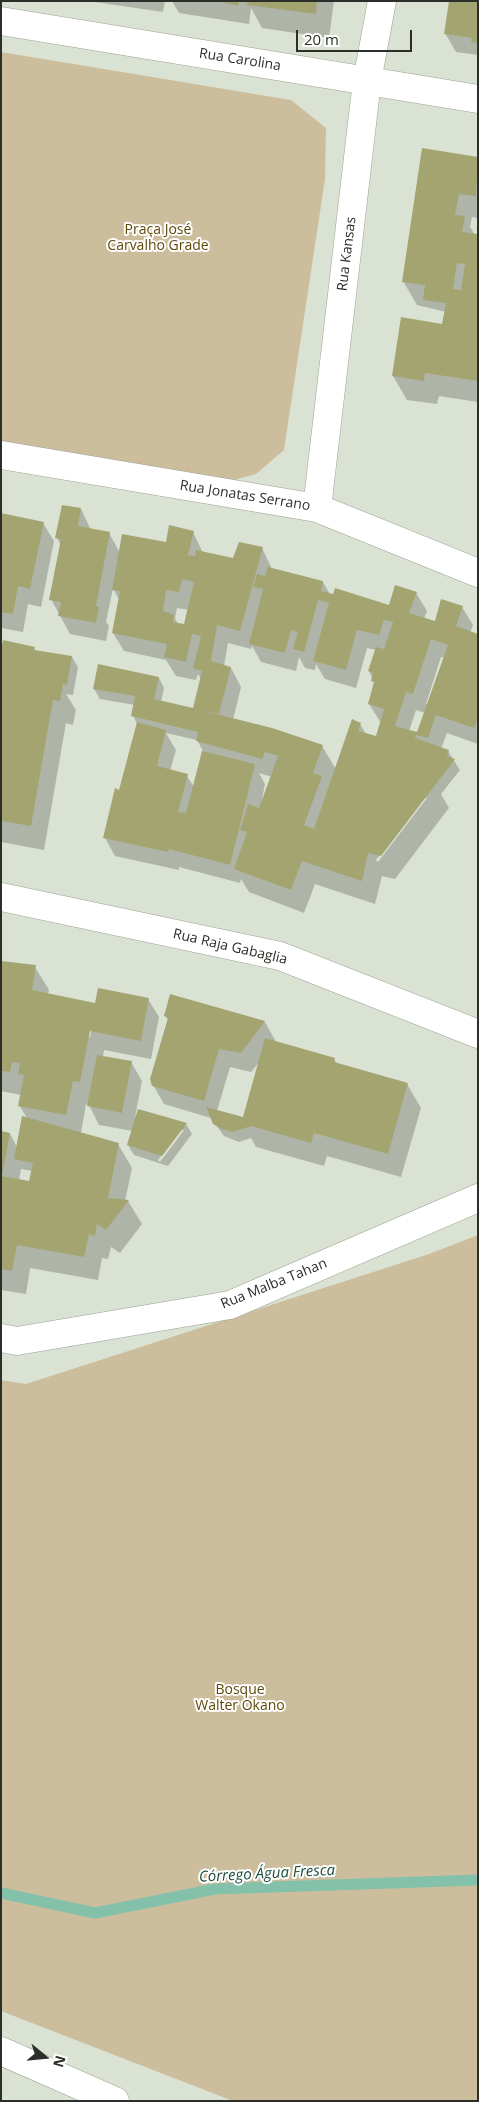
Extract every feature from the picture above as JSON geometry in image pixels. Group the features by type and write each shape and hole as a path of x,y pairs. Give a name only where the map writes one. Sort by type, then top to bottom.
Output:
{"street":[{"name":"Rua Kansas","path":"317,508 367,81 382,1"},
{"name":"Rua Carolina","path":"1,21 478,99"},
{"name":"Rua Jonatas Serrano","path":"1,455 317,508 478,573"},
{"name":"Rua Raja Gabaglia","path":"1,898 280,956 478,1034"},
{"name":"Rua Malba Tahan","path":"1,1338 16,1341 230,1305 478,1198"},
{"path":"1,2051 115,2101"}],"green space":[{"name":"Praça José Carvalho Grade","path":"1,52 291,100 326,128 325,179 284,450 256,474 227,482 1,445"},
{"name":"Bosque Walter Okano","path":"478,1235 478,2101 233,2101 1,2011 1,1380 26,1384 429,1254"}],"building":[{"path":"217,1 239,1 238,6"},
{"path":"248,1 317,1 316,14 247,5"},
{"path":"449,1 478,1 478,43 471,42 472,38 444,34"},
{"path":"422,148 478,157 476,196 459,194 455,215 465,216 462,232 478,234 478,381 425,373 424,381 392,376 401,317 442,324 446,303 423,300 425,285 402,282","holes":["457,263 465,264 459,305 461,290 453,289"]},
{"path":"62,505 81,508 78,526 110,532 96,606 99,607 96,623 58,616 61,602 49,600 61,539 55,538"},
{"path":"1,513 44,522 30,589 18,586 13,614 1,612"},
{"path":"169,525 194,531 188,555 195,556 196,550 233,558 239,542 263,547 240,631 217,625 211,661 231,667 219,714 200,710 272,728 323,745 313,773 322,776 304,825 314,829 352,719 361,723 358,731 376,736 384,709 368,704 374,682 371,681 373,673 368,671 376,647 384,649 393,622 384,620 379,635 357,630 346,670 313,661 329,603 318,600 304,652 293,649 298,632 291,630 285,653 249,644 263,589 253,587 257,574 265,576 268,567 323,581 321,591 333,594 335,588 389,605 395,585 417,592 409,613 435,621 441,599 463,606 456,626 478,634 478,718 474,728 436,715 428,738 416,735 415,738 449,750 447,756 455,759 381,856 368,853 362,881 302,861 291,890 234,869 247,832 240,830 248,804 259,808 278,756 265,752 262,759 196,741 198,732 131,716 135,696 93,689 98,664 159,677 154,699 193,708 202,671 193,668 201,636 192,634 186,662 164,657 167,644 112,633 120,591 112,590 122,534 166,542","holes":["182,579 194,582 184,624 173,622 174,615 163,611 166,590 179,592","431,639 448,645 417,732 395,726 406,692 413,694"]},
{"path":"3,640 35,647 34,650 72,656 67,685 63,684 60,701 53,700 31,826 1,821 1,651"},
{"path":"137,722 166,730 157,766 188,774 178,812 186,813 202,751 255,764 230,865 169,849 168,852 103,838 115,788 119,790"},
{"path":"1,961 36,965 32,990 95,1003 98,988 149,998 141,1041 90,1031 80,1082 73,1081 66,1115 18,1106 24,1075 18,1074 20,1063 12,1062 10,1072 1,1071"},
{"path":"170,994 265,1021 241,1053 219,1049 204,1101 152,1086 150,1079 168,1018 164,1016"},
{"path":"265,1038 335,1058 334,1062 408,1083 388,1154 314,1133 311,1143 251,1126 233,1132 213,1124 206,1107 243,1117"},
{"path":"97,1055 132,1061 122,1113 87,1106"},
{"path":"138,1109 187,1123 162,1156 127,1145"},
{"path":"22,1116 119,1143 108,1198 129,1200 106,1230 97,1224 95,1236 89,1234 84,1257 17,1245 12,1271 1,1269 1,1131 10,1133 2,1176 29,1181 33,1163 14,1159"}],"waterway":[{"name":"Córrego Água Fresca","path":"1,1893 95,1913 215,1889 478,1880"}]}
